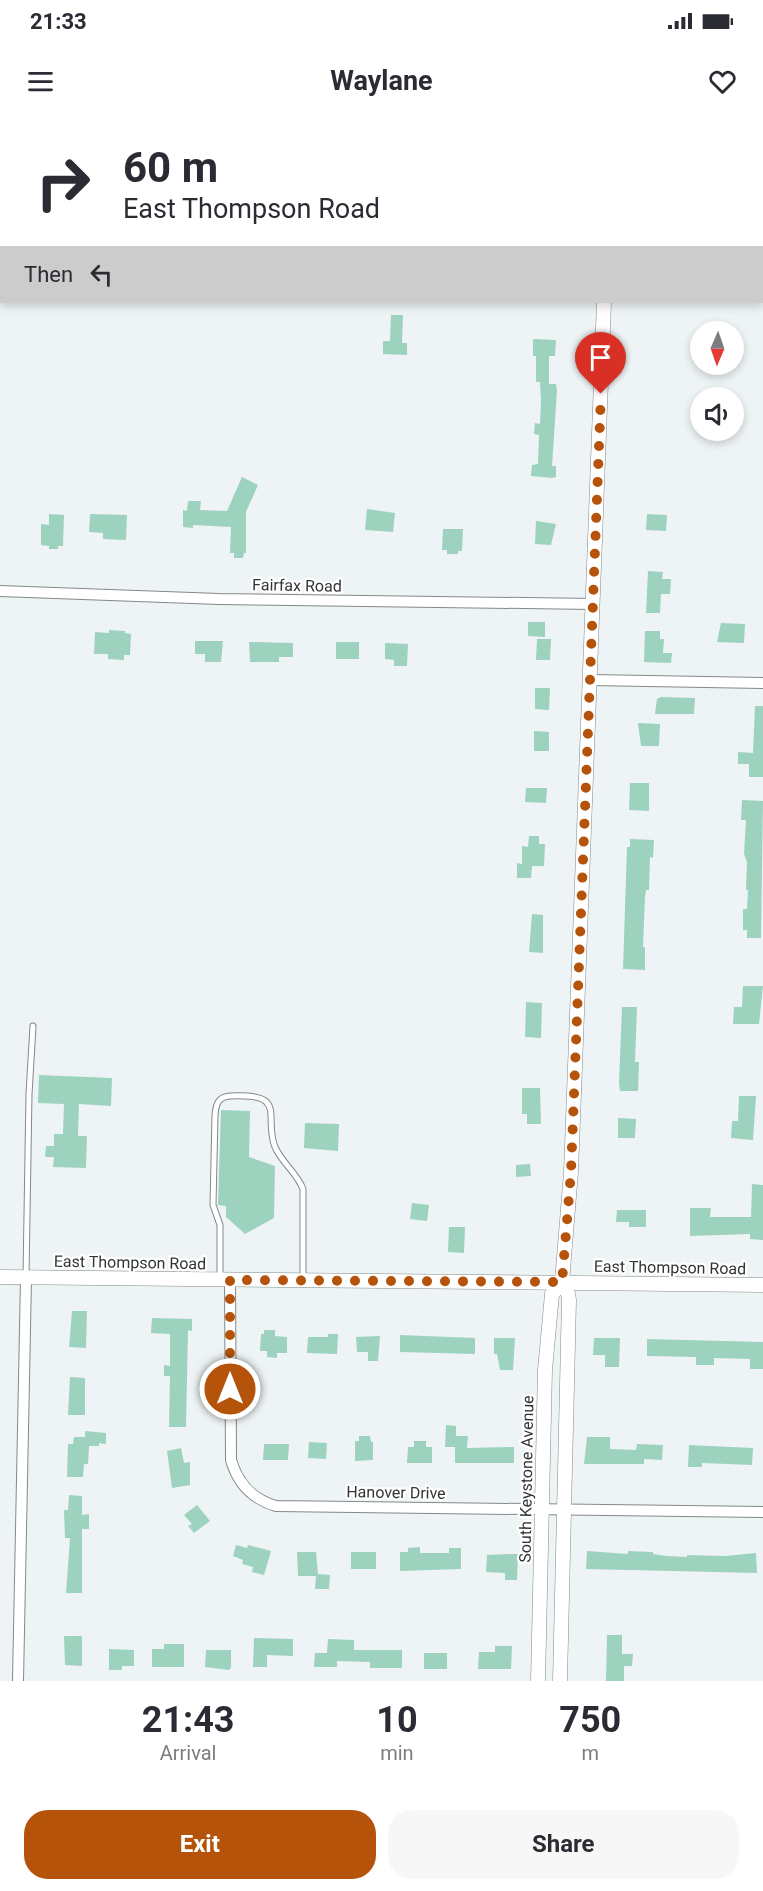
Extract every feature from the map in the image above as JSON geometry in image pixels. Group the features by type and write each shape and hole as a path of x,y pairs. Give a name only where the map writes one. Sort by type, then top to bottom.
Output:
{"main road":[{"name":"South Keystone Avenue","path":"560,1681 569,1300 562,1282 571,1172 604,303"},
{"name":"East Thompson Road","path":"0,1277 763,1285"},
{"name":"South Keystone Avenue","path":"538,1681 545,1370 552,1294 562,1282"}],"street":[{"name":"Fairfax Road","path":"0,591 219,598 593,604"},
{"path":"590,680 763,683"},
{"path":"18,1681 26,1278"},
{"name":"Hanover Drive","path":"225,1280 230,1454 234,1471 251,1494 276,1506 763,1512"}],"lane":[{"path":"26,1278 29,1094 33,1026"},
{"path":"225,1280 220,1224 213,1205 215,1115 219,1100 224,1097 239,1096 266,1102 271,1108 275,1147 299,1178 303,1189 303,1280"}],"building":[{"path":"391,315 403,315 402,343 407,343 407,355 383,354 383,341 390,341"},
{"path":"533,339 556,340 555,356 549,356 549,384 556,384 557,390 552,466 556,466 556,477 552,478 531,476 532,465 538,464 539,435 534,434 535,423 540,424 541,402 540,382 536,382 536,356 533,356"},
{"path":"242,477 258,485 246,512 246,553 243,558 234,558 234,553 230,553 231,527 193,525 193,528 183,527 183,510 187,511 188,501 201,501 200,510 227,511"},
{"path":"367,509 395,513 393,532 365,530"},
{"path":"49,514 64,515 63,546 58,546 58,549 49,549 49,546 41,545 41,524 49,525"},
{"path":"90,514 127,515 126,540 103,539 103,533 89,532"},
{"path":"647,514 667,515 666,531 646,530"},
{"path":"536,521 556,524 551,545 535,544"},
{"path":"443,529 463,529 462,551 458,551 458,554 447,554 447,550 442,550"},
{"path":"648,571 663,572 662,579 671,579 670,594 661,594 660,613 646,613"},
{"path":"528,622 545,622 545,637 528,636"},
{"path":"721,623 745,624 744,643 717,642"},
{"path":"109,630 125,631 131,634 130,655 124,655 124,660 108,659 108,654 94,654 95,632 109,633"},
{"path":"645,631 660,631 660,639 664,639 663,653 672,653 671,663 644,662"},
{"path":"537,639 551,639 550,660 536,660"},
{"path":"195,641 223,641 221,662 205,662 205,654 195,654"},
{"path":"249,642 293,643 293,657 279,657 279,662 250,662"},
{"path":"336,642 359,642 359,659 336,659"},
{"path":"385,643 408,644 407,666 394,666 394,660 385,659"},
{"path":"535,688 550,688 549,710 535,709"},
{"path":"661,697 695,698 694,714 655,714 657,699"},
{"path":"755,706 763,706 763,777 749,777 749,764 738,764 738,752 753,753"},
{"path":"638,723 660,724 659,746 641,746"},
{"path":"534,731 549,732 549,751 534,751"},
{"path":"630,783 649,783 649,811 629,810"},
{"path":"526,788 547,788 546,803 525,802"},
{"path":"742,800 763,801 761,938 747,938 747,930 743,930 743,909 747,909 748,890 746,890 747,862 744,854 746,820 741,820"},
{"path":"529,836 539,836 539,844 545,844 544,866 532,866 531,878 517,878 517,863 522,864 522,846 528,847"},
{"path":"630,839 654,840 653,858 650,857 649,890 646,890 645,897 643,947 645,947 645,970 623,969 627,847 630,847"},
{"path":"532,914 543,915 543,953 529,952"},
{"path":"743,986 763,986 759,1024 733,1024 734,1007 742,1007"},
{"path":"526,1002 542,1003 541,1038 525,1037"},
{"path":"622,1007 637,1007 635,1062 639,1062 638,1091 620,1091"},
{"path":"39,1075 112,1078 111,1106 79,1104 78,1136 87,1136 86,1168 53,1167 54,1157 45,1157 46,1146 54,1146 54,1134 63,1134 64,1104 38,1103"},
{"path":"522,1088 540,1088 541,1124 527,1124 527,1114 522,1114"},
{"path":"739,1096 756,1096 753,1140 731,1138 732,1121 738,1121"},
{"path":"221,1110 250,1111 249,1157 275,1166 274,1218 245,1234 226,1217 226,1206 218,1205"},
{"path":"618,1118 636,1119 635,1138 618,1138"},
{"path":"305,1123 339,1124 338,1151 304,1148"},
{"path":"530,1164 531,1176 516,1177 516,1165"},
{"path":"752,1184 763,1185 763,1240 750,1239 750,1234 690,1236 690,1208 711,1208 710,1217 751,1217"},
{"path":"412,1203 429,1205 427,1221 410,1219"},
{"path":"617,1210 646,1210 646,1227 629,1227 629,1222 616,1222"},
{"path":"449,1227 465,1227 464,1253 448,1252"},
{"path":"72,1311 87,1311 86,1348 69,1347"},
{"path":"152,1318 192,1319 192,1331 188,1330 186,1427 169,1427 170,1376 164,1376 164,1365 170,1366 170,1334 151,1333"},
{"path":"264,1330 275,1330 275,1336 287,1337 287,1353 277,1353 277,1358 267,1357 267,1351 260,1351 261,1334 264,1334"},
{"path":"328,1334 338,1334 337,1354 307,1353 308,1337 328,1337"},
{"path":"400,1335 475,1338 475,1354 400,1352"},
{"path":"380,1336 378,1361 368,1361 368,1352 357,1352 356,1337"},
{"path":"494,1338 515,1338 513,1370 500,1370 497,1354 494,1354"},
{"path":"594,1338 620,1338 619,1367 605,1367 605,1355 593,1355"},
{"path":"647,1339 763,1342 763,1369 750,1369 750,1359 714,1358 714,1365 696,1365 696,1357 647,1356"},
{"path":"70,1377 85,1378 85,1415 68,1415"},
{"path":"446,1425 456,1426 456,1436 468,1436 467,1448 514,1447 514,1463 455,1463 455,1447 445,1447"},
{"path":"85,1431 106,1433 106,1444 99,1443 99,1446 89,1446 88,1464 84,1464 83,1477 67,1477 68,1444 73,1444 74,1437 85,1437"},
{"path":"359,1436 370,1436 373,1442 373,1460 355,1461 355,1441 359,1441"},
{"path":"587,1437 610,1437 610,1449 636,1450 637,1444 663,1445 662,1460 644,1459 644,1464 584,1464"},
{"path":"414,1441 426,1441 426,1447 432,1447 432,1463 407,1463 408,1447 414,1447"},
{"path":"309,1442 327,1443 326,1459 308,1458"},
{"path":"264,1444 289,1444 288,1460 263,1460"},
{"path":"689,1445 753,1448 752,1465 702,1463 702,1467 688,1467"},
{"path":"181,1448 184,1463 190,1462 190,1485 172,1488 167,1451"},
{"path":"69,1495 82,1496 82,1515 89,1514 89,1529 82,1529 82,1593 66,1593 70,1538 65,1538 64,1510 68,1510"},
{"path":"197,1505 210,1521 194,1533 188,1526 192,1524 184,1515"},
{"path":"236,1545 247,1548 248,1545 271,1551 264,1575 252,1572 253,1567 242,1564 243,1560 233,1556"},
{"path":"420,1547 420,1553 449,1553 449,1548 461,1548 461,1569 400,1571 400,1552 408,1552 408,1548"},
{"path":"587,1551 628,1554 628,1551 653,1552 653,1554 666,1556 687,1557 687,1555 725,1556 756,1553 757,1573 586,1569"},
{"path":"297,1552 316,1552 318,1574 330,1575 329,1589 315,1589 316,1576 298,1576"},
{"path":"351,1552 376,1552 376,1569 351,1569"},
{"path":"518,1554 517,1580 505,1580 505,1573 486,1572 487,1555"},
{"path":"607,1635 622,1635 622,1654 633,1654 632,1666 624,1666 624,1681 606,1681"},
{"path":"64,1636 82,1636 82,1666 65,1665"},
{"path":"254,1638 293,1639 293,1656 267,1655 267,1667 253,1667"},
{"path":"328,1639 354,1640 354,1650 402,1650 402,1668 370,1668 370,1662 337,1661 337,1667 314,1667 315,1653 327,1653"},
{"path":"164,1644 184,1644 184,1667 152,1667 152,1649 164,1649"},
{"path":"495,1646 512,1646 511,1669 478,1669 479,1652 495,1652"},
{"path":"109,1649 134,1650 134,1666 122,1666 122,1670 109,1670"},
{"path":"206,1650 231,1650 229,1670 205,1667"},
{"path":"424,1653 447,1653 447,1669 424,1669"}],"route":[{"path":"230,1389 230,1280 562,1282 571,1172 601,394"}]}
